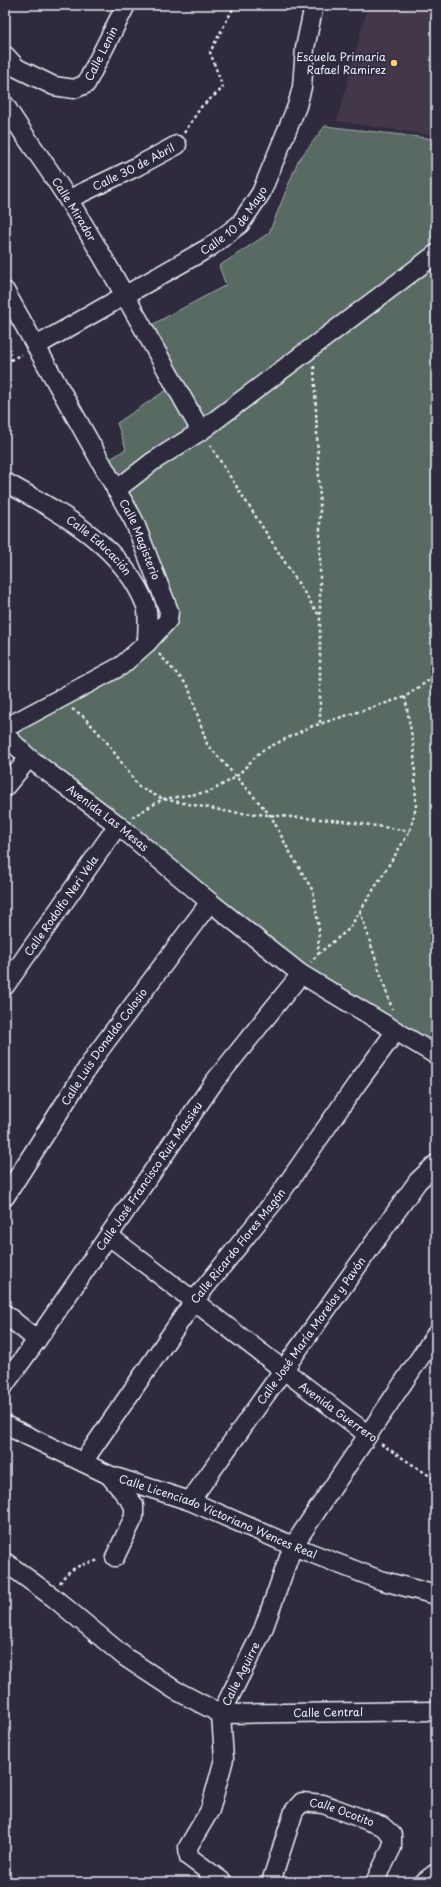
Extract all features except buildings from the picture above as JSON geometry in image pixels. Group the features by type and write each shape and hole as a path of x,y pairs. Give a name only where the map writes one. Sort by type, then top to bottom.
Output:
{"street":[{"name":"Calle Lenin","path":"5,55 17,68 54,86 74,89 86,84 126,5"},
{"name":"Calle 10 de Mayo","path":"36,346 210,247 240,224 261,193 285,137 302,87 305,48 314,5"},
{"name":"Calle Mirador","path":"5,105 12,132 69,199 126,294 201,431"},
{"name":"Calle 30 de Abril","path":"69,199 134,168 177,145"},
{"path":"116,490 152,462 201,431 436,254"},
{"name":"Calle Magisterio","path":"5,291 134,521 169,611 168,620 147,643 121,666 5,728"},
{"name":"Calle Educación","path":"5,482 57,511 99,542 128,573 146,608 147,643"},
{"name":"Avenida Las Mesas","path":"5,735 30,758 118,825 210,902 301,974 396,1031"},
{"path":"5,787 30,758"},
{"name":"Calle Rodolfo Neri Vela","path":"5,986 118,825"},
{"name":"Calle Luis Donaldo Colosio","path":"5,1197 95,1056 210,902"},
{"name":"Calle José Francisco Ruiz Massieu","path":"5,1384 109,1236 214,1082 301,974"},
{"path":"396,1031 436,1055"},
{"name":"Calle Ricardo Flores Magón","path":"83,1462 194,1301 280,1194 356,1085 396,1031"},
{"name":"Calle José María Morelos y Pavón","path":"190,1501 418,1180 436,1164"},
{"name":"Avenida Guerrero","path":"109,1236 367,1434"},
{"path":"5,1314 37,1340"},
{"name":"Calle Aguirre","path":"223,1882 189,1857 188,1847 210,1810 224,1759 221,1714 263,1630 293,1546 367,1434 436,1334"},
{"name":"Calle Licenciado Victoriano Wences Real","path":"5,1425 109,1475 190,1501 293,1546 380,1580 436,1595"},
{"path":"109,1475 134,1505 134,1516 115,1557"},
{"path":"5,1562 54,1598 126,1657 150,1674 221,1714"},
{"name":"Calle Central","path":"221,1714 436,1711"},
{"name":"Calle Ocotito","path":"271,1882 294,1811 302,1802 323,1804 338,1809 382,1826 392,1835 392,1847 375,1882"},
{"path":"424,1882 436,1874"}],"path":[{"name":"Calle 30 de Abril","path":"177,145 201,107 223,88 210,52 235,5"},
{"path":"313,347 320,502 318,615 320,726"},
{"path":"201,431 318,615"},
{"path":"147,643 188,686 207,744 271,816 288,849 313,891 319,929 318,954"},
{"path":"118,825 163,799 209,792 236,777 261,751 310,727 320,726 405,697 436,675"},
{"path":"301,974 318,954 349,929 410,831 416,807 414,748 405,697"},
{"path":"56,700 82,715 106,741 139,787 163,799 230,812 343,821 410,831"},
{"path":"360,910 392,1009 396,1031"},
{"name":"Avenida Guerrero","path":"367,1434 436,1480"},
{"path":"54,1598 60,1582 68,1572 82,1564 115,1557"}],"shaded area":[{"name":"Escuela Primaria Rafael Ramirez","path":"368,5 436,5 436,136 337,121"}],"green space":[{"path":"325,126 436,139 436,1055 301,974 5,735 121,666 168,620 101,465 126,449 117,423 174,385 144,329 226,285 219,266 269,233 298,161"}],"place":[{"name":"Escuela Primaria Rafael Ramirez","path":"394,63"}]}
